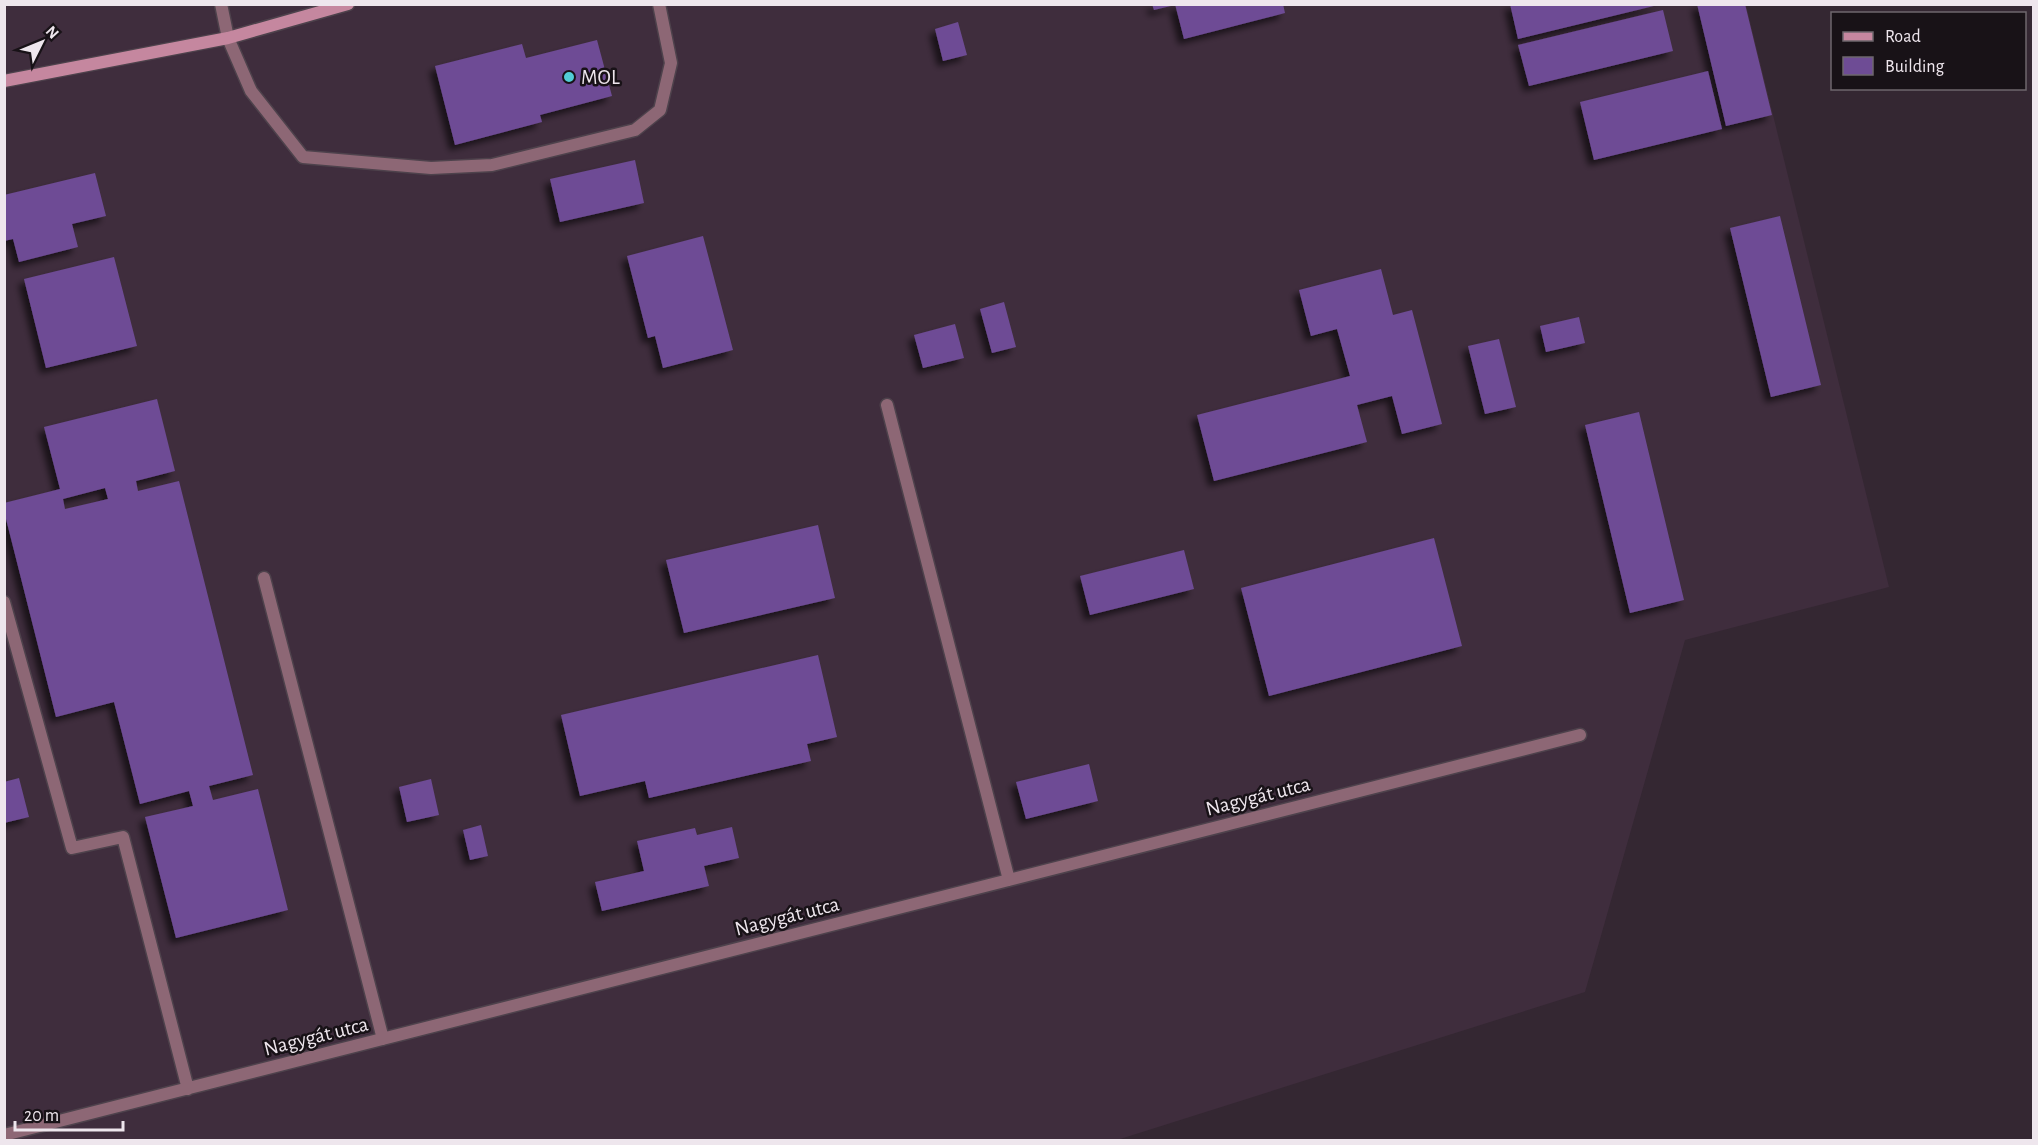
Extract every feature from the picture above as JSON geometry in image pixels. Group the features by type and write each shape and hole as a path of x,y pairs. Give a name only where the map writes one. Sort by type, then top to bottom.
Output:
{"main road":[{"path":"4,81 228,38 348,4"}],"lane":[{"path":"220,4 228,38 251,91 303,157 430,168 492,165 635,130 660,110 671,63 659,4"},
{"path":"887,405 1009,880"},
{"path":"264,578 382,1040"},
{"path":"4,602 72,848 123,837 188,1089"},
{"name":"Nagygát utca","path":"4,1135 1580,735"}],"shaded area":[{"path":"5,5 1746,5 1889,587 1685,640 1585,992 1117,1140 5,1140"}],"building":[{"path":"1152,4 1174,4 1175,5 1154,10"},
{"path":"1175,4 1283,4 1285,13 1184,39"},
{"path":"1510,4 1658,4 1658,5 1518,39"},
{"path":"1697,4 1745,4 1772,115 1726,126"},
{"path":"1663,10 1673,51 1529,86 1518,45"},
{"path":"958,22 967,55 943,61 935,29"},
{"path":"597,40 612,96 540,115 542,122 455,145 435,66 522,44 526,58"},
{"path":"1708,71 1722,129 1594,160 1580,102"},
{"path":"635,160 644,203 560,222 550,179"},
{"path":"95,173 106,216 72,224 78,247 19,262 13,239 4,241 4,195"},
{"path":"1780,216 1821,385 1771,397 1730,228"},
{"path":"703,236 733,350 663,368 655,336 648,338 627,256"},
{"path":"114,257 137,346 46,368 24,279"},
{"path":"1381,269 1393,315 1412,310 1442,424 1402,434 1392,396 1357,405 1367,442 1214,481 1197,415 1350,376 1337,329 1311,336 1299,290"},
{"path":"1004,302 1016,347 992,353 980,309"},
{"path":"1579,317 1585,343 1546,352 1540,326"},
{"path":"955,324 964,358 923,368 914,335"},
{"path":"1499,339 1516,407 1485,414 1468,346"},
{"path":"157,399 175,471 136,481 138,491 179,481 253,775 209,786 213,800 258,789 288,910 176,938 145,817 193,806 189,791 140,804 114,702 56,717 4,511 4,503 60,489 44,427","holes":["105,488 108,499 65,509 63,499"]},
{"path":"1639,412 1684,600 1630,613 1585,425"},
{"path":"818,525 835,598 684,633 666,560"},
{"path":"1434,538 1462,646 1269,696 1241,588"},
{"path":"1184,550 1194,589 1090,615 1080,576"},
{"path":"818,655 837,737 807,744 811,761 649,798 645,781 580,796 561,715"},
{"path":"1089,764 1098,801 1026,819 1016,782"},
{"path":"19,778 29,817 4,823 4,782"},
{"path":"431,779 439,815 407,822 399,787"},
{"path":"481,825 488,856 470,860 463,830"},
{"path":"732,827 739,858 704,866 709,886 602,911 595,882 644,871 637,841 695,828 697,835"}],"place":[{"name":"MOL","path":"569,77"}]}
